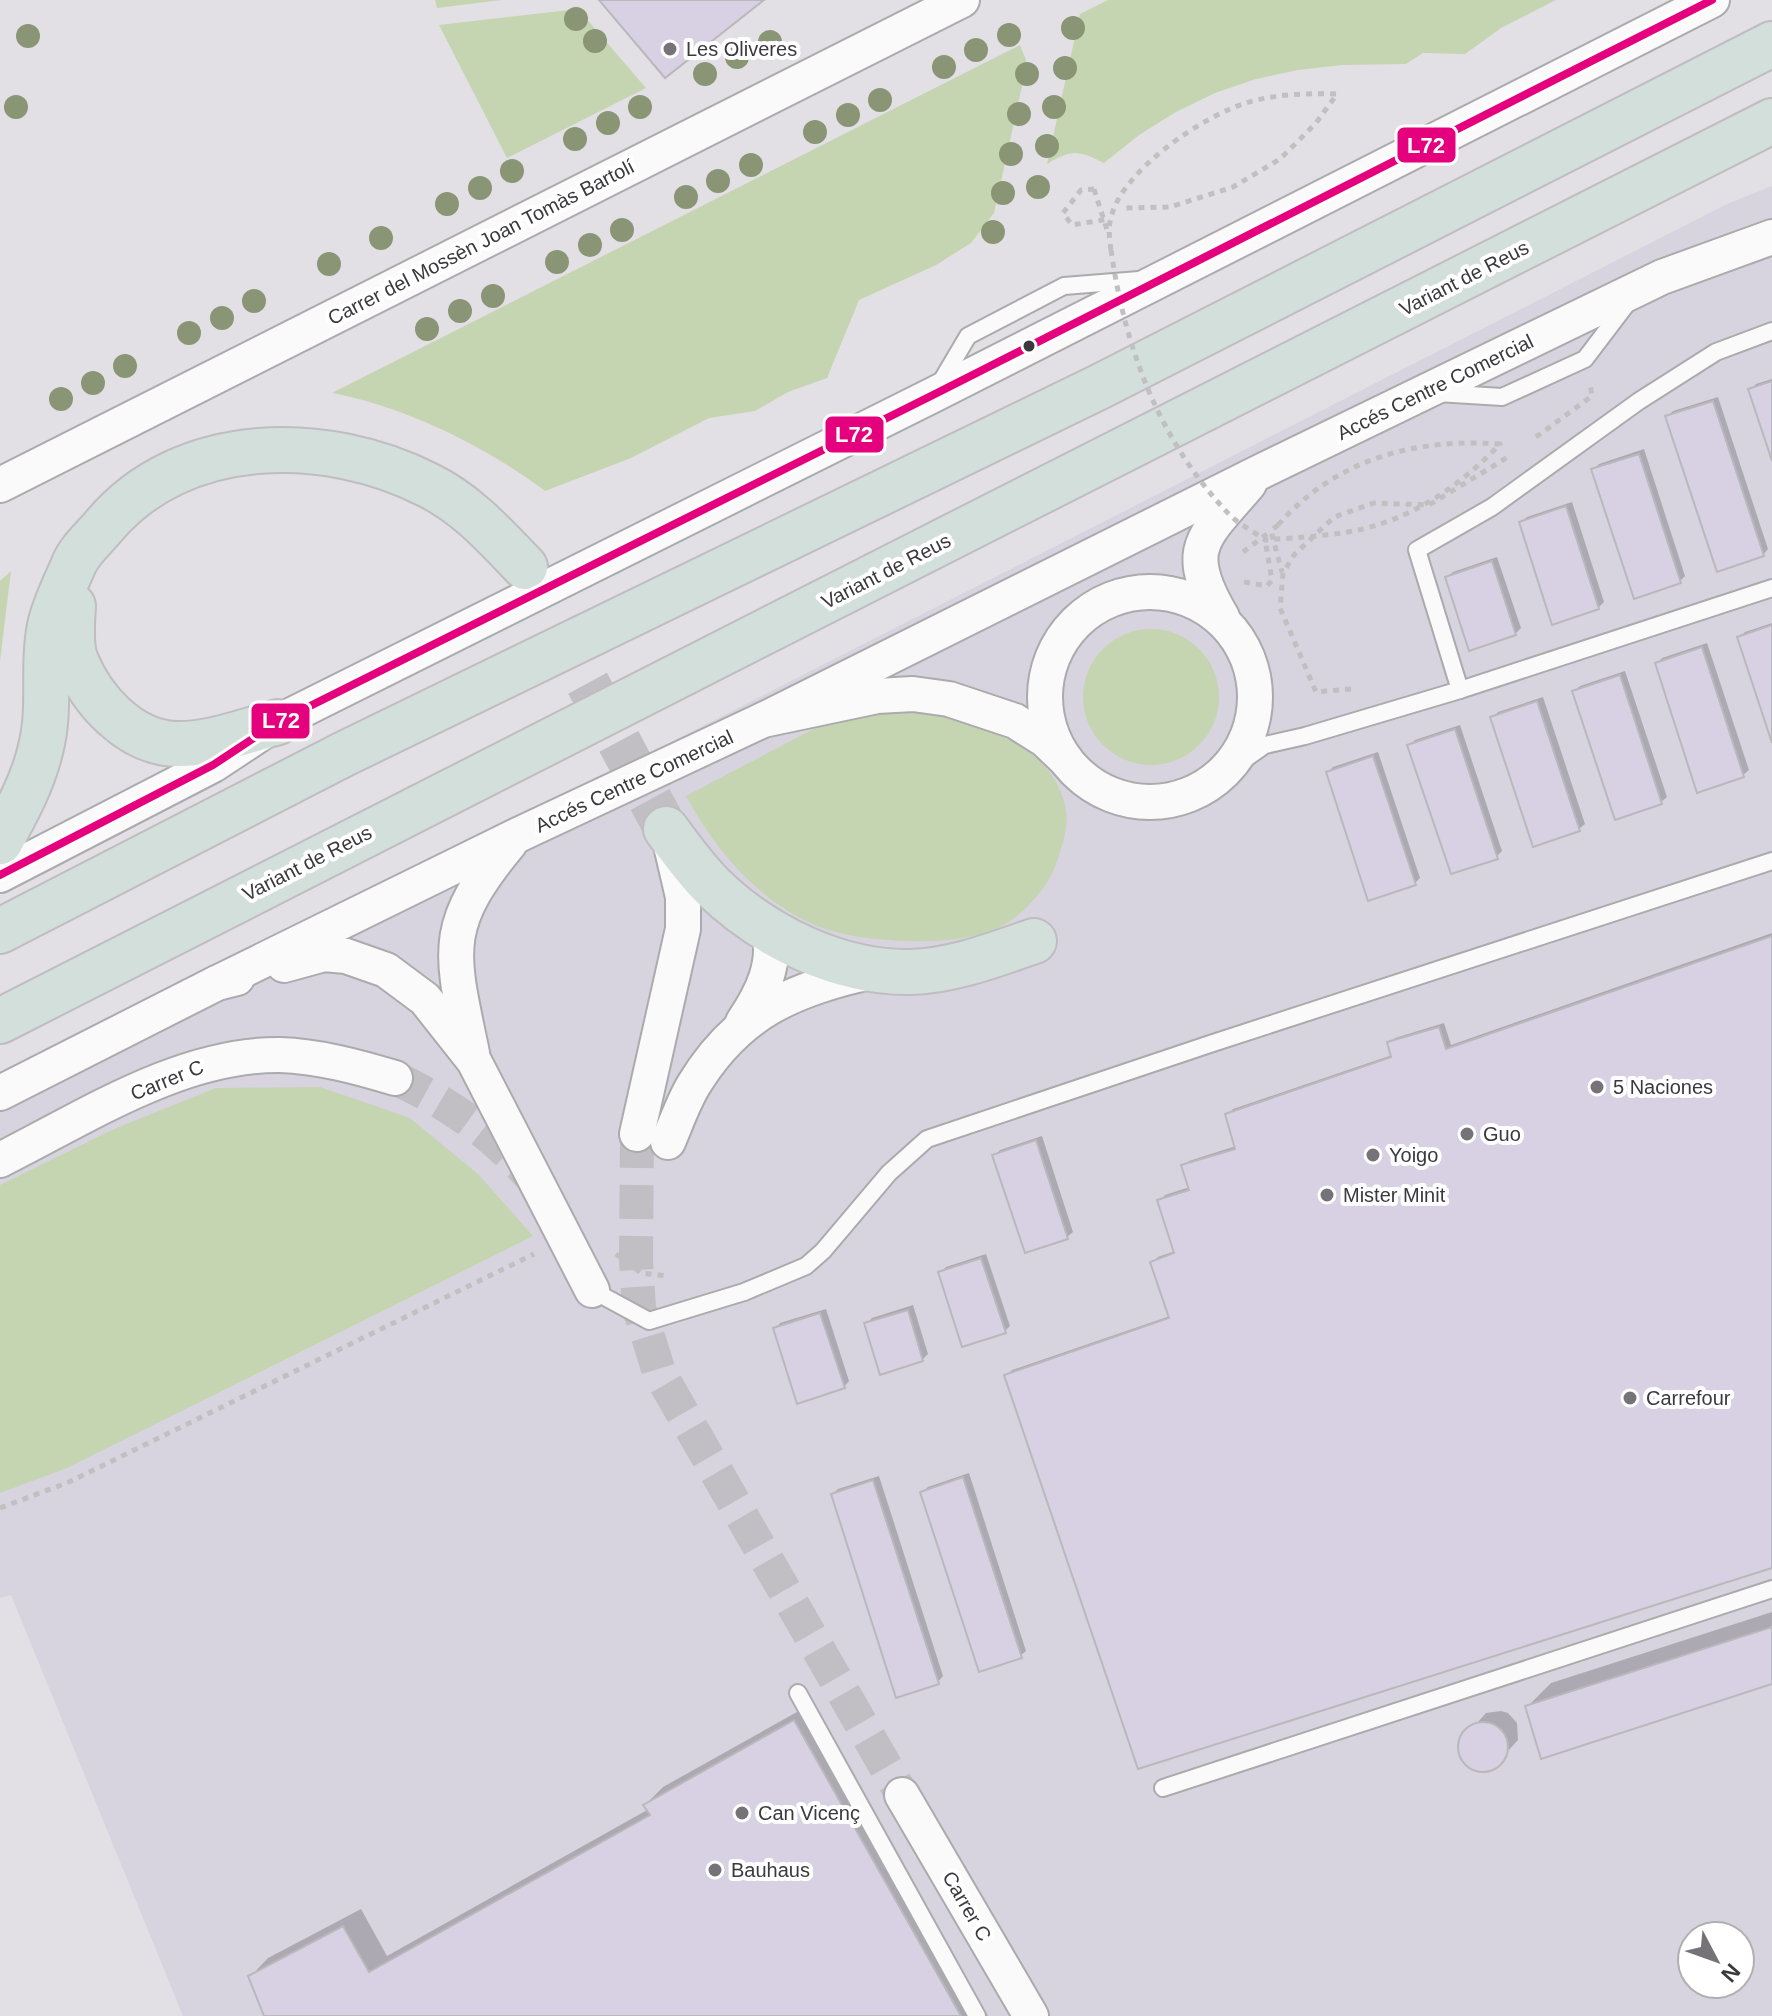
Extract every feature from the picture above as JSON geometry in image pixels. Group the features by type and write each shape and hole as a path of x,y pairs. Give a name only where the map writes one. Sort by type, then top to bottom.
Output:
{"highway":[{"path":"0,931 344,754 1099,387 1772,44"},
{"name":"Variant de Reus","path":"0,1021 380,825 1772,121"},
{"path":"0,842 42,747 50,626 76,560 119,507 166,476 232,453 291,449 362,459 429,485 471,512 525,567"},
{"path":"76,560 72,617 74,659 100,703 134,732 174,744 219,739 278,722"},
{"path":"666,829 714,888 799,947 837,961 877,970 912,972 976,961 1034,941"}],"street":[{"name":"Carrer del Mossèn Joan Tomàs Bartolí","path":"0,485 962,0"},
{"path":"0,875 213,765 278,722 933,395 1712,0"},
{"name":"Accés Centre Comercial","path":"1224,621 1205,588 1200,570 1201,552 1206,535 1258,473 1662,277 1772,237"},
{"path":"763,720 1258,473"},
{"path":"1162,592 1195,601 1224,621 1244,649 1255,681 1254,715 1243,748 1222,775 1197,791 1169,801 1140,802 1111,795 1085,781 1065,759 1049,728 1044,694 1052,660 1069,629 1095,607 1127,594 1139,593 1162,592"},
{"name":"Accés Centre Comercial","path":"217,983 516,836 763,720 877,696 913,694 949,699 1015,721 1045,740 1065,759"},
{"path":"666,829 678,867 683,897 683,929 652,1138 756,1003 772,961 773,943 768,928"},
{"path":"474,1061 456,974 457,929 482,876 516,836"},
{"path":"0,1093 217,983 324,954 346,956 386,970 407,983 425,999 474,1061 592,1290"},
{"path":"736,1032 767,1008 792,995 821,983 877,970"},
{"name":"Carrer C","path":"0,1160 157,1081 201,1064 281,1055 356,1066 395,1078"},
{"name":"Carrer C","path":"902,1795 1031,2016"}],"lane":[{"path":"1460,690 1417,550 1492,507 1639,401 1716,352 1772,331"},
{"path":"1222,775 1265,745 1460,690 1772,588"},
{"path":"592,1290 649,1321 773,1282 806,1266 823,1251 889,1173 927,1139 1772,861"},
{"path":"1163,1788 1772,1589"},
{"path":"798,1693 977,2016"}],"path":[{"path":"1108,233 1112,211 1140,171 1194,128 1244,103 1298,93 1337,94 1316,123 1280,159 1233,187 1170,207 1124,208"},
{"path":"1109,219 1100,219 1072,225 1063,213 1081,190 1094,189 1108,233 1117,294 1132,353 1153,406 1182,455 1227,514 1263,539 1308,537 1376,525 1439,497 1478,467 1500,444 1464,442 1405,448 1351,468 1300,500 1263,539 1244,550"},
{"path":"1271,531 1283,573"},
{"path":"1241,581 1267,586 1272,580 1263,539"},
{"path":"612,1251 641,1273 667,1276"},
{"path":"0,1508 69,1482 535,1254"}],"shaded area":[{"path":"1772,186 1772,2016 183,2016 11,1595 0,1598 0,1084 1727,204"}],"green space":[{"path":"435,0 501,0 437,8"},
{"path":"1108,0 1556,0 1501,28 1465,54 1423,53 1406,64 1342,65 1256,79 1215,93 1176,112 1139,135 1104,163 1075,153 1047,164 1080,14"},
{"path":"578,9 646,88 507,158 439,25"},
{"path":"1020,45 1026,60 1024,77 994,213 971,243 936,265 859,300 827,378 788,392 755,411 709,418 631,458 545,491 522,474 444,430 388,408 332,393"},
{"path":"11,571 0,661 0,581"},
{"path":"1151,629 1177,634 1199,649 1214,671 1219,697 1214,723 1199,745 1177,760 1151,765 1125,760 1103,745 1088,723 1083,697 1088,671 1103,649 1125,634"},
{"path":"915,710 960,721 1005,738 1043,765 1057,783 1067,820 1052,873 1023,910 996,929 963,938 918,941 861,937 817,926 796,916 758,889 725,855 686,796 819,726 861,713"},
{"path":"320,1087 410,1118 479,1175 533,1236 67,1468 0,1493 0,1185 114,1129 216,1088"}],"building":[{"name":"Les Oliveres","path":"599,0 764,0 665,78"},
{"path":"1772,381 1772,461 1748,389"},
{"path":"1713,401 1764,556 1717,572 1665,416"},
{"path":"1639,454 1681,583 1634,599 1591,469"},
{"path":"1566,506 1599,609 1552,625 1519,522"},
{"path":"1492,561 1516,635 1469,651 1445,577"},
{"path":"1772,625 1772,743 1737,637"},
{"path":"1702,647 1744,777 1697,793 1655,663"},
{"path":"1620,675 1662,804 1615,820 1572,691"},
{"path":"1537,701 1580,831 1533,847 1490,717"},
{"path":"1455,729 1498,859 1451,874 1407,745"},
{"path":"1373,756 1416,885 1368,901 1326,772"},
{"name":"Carrefour","path":"1772,936 1772,1568 1138,1769 1004,1375 1169,1318 1150,1262 1174,1253 1157,1200 1189,1190 1181,1165 1235,1149 1225,1114 1391,1057 1387,1042 1439,1027 1446,1049"},
{"path":"1036,1140 1068,1239 1025,1253 992,1155"},
{"path":"981,1258 1006,1333 962,1347 938,1272"},
{"path":"908,1310 923,1361 880,1375 864,1323"},
{"path":"820,1313 845,1388 797,1404 773,1328"},
{"path":"963,1477 1022,1658 979,1672 920,1492"},
{"path":"873,1480 939,1684 896,1698 831,1494"},
{"path":"1772,1627 1772,1684 1541,1759 1525,1706"},
{"name":"Bauhaus","path":"794,1720 961,2016 264,2016 248,1976 343,1926 369,1972 650,1815 643,1805"},
{"path":"1483,1722 1501,1729 1508,1747 1501,1765 1483,1772 1465,1765 1458,1747 1465,1729"}],"tunnel":[{"path":"525,567 666,829"},
{"path":"395,1078 467,1119 529,1175"},
{"path":"637,1134 636,1261 639,1308 659,1372 902,1795"}],"transit line":[{"name":"L72","path":"0,875 213,765 278,722 933,395 1712,0"}],"place":[{"name":"Les Oliveres","path":"670,49"},
{"name":"5 Naciones","path":"1597,1087"},
{"name":"Guo","path":"1467,1134"},
{"name":"Yoigo","path":"1373,1155"},
{"name":"Mister Minit","path":"1327,1195"},
{"name":"Carrefour","path":"1630,1398"},
{"name":"Can Vicenç","path":"742,1813"},
{"name":"Bauhaus","path":"715,1870"}]}
